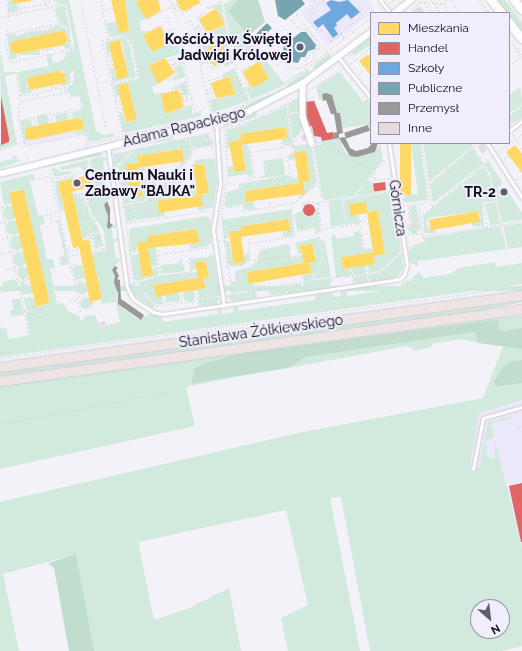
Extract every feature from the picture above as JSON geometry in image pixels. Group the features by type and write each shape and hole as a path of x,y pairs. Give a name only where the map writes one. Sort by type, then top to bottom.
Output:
{"main road":[{"name":"Stanisława Żółkiewskiego","path":"0,368 522,295"},
{"name":"Stanisława Żółkiewskiego","path":"0,381 522,309"}],"street":[{"path":"396,12 412,0"},
{"path":"491,0 501,12"},
{"path":"514,0 522,10"},
{"path":"510,23 522,39"},
{"name":"Adama Rapackiego","path":"0,174 108,146 216,122 260,107 303,83 370,33"},
{"path":"303,83 302,112 305,127 312,143"}],"lane":[{"path":"380,0 389,12"},
{"path":"338,57 370,97"},
{"path":"510,131 522,121"},
{"path":"216,122 220,184 213,223 224,306"},
{"name":"Górnicza","path":"389,144 405,251 406,272 402,278"},
{"path":"488,144 522,198"},
{"path":"108,146 126,284 130,295 153,312 166,314 394,282 402,278"},
{"path":"473,469 482,418 522,407"}],"path":[{"path":"7,0 7,15 9,20"},
{"path":"44,0 45,8"},
{"path":"20,8 44,4 52,0"},
{"path":"54,0 58,6"},
{"path":"101,0 108,39"},
{"path":"159,2 163,0"},
{"path":"170,0 178,19"},
{"path":"324,0 305,15 316,29 323,30 331,41 363,15 359,7"},
{"path":"407,12 423,0 430,12 446,0"},
{"path":"431,0 440,12"},
{"path":"446,0 446,12"},
{"path":"450,0 459,12"},
{"path":"479,0 488,12"},
{"path":"207,6 208,8 222,1 239,80 251,102"},
{"path":"173,7 177,2"},
{"path":"322,2 327,8"},
{"path":"420,2 442,3"},
{"path":"19,3 21,13"},
{"path":"81,3 106,128"},
{"path":"0,17 65,4 72,50 12,61"},
{"path":"147,19 178,4"},
{"path":"173,7 178,6 182,13 192,8"},
{"path":"52,7 57,15 57,22"},
{"path":"48,8 49,13"},
{"path":"103,10 113,8"},
{"path":"194,29 201,24 197,17 206,12"},
{"path":"296,14 327,53"},
{"path":"53,16 57,15"},
{"path":"166,17 176,36 182,56 194,112"},
{"path":"288,34 278,45 279,53 289,66 306,65 319,50 317,43 307,30 298,27 290,18"},
{"path":"288,84 370,18"},
{"path":"10,33 51,25 50,20"},
{"path":"186,22 190,20 197,36 200,64 211,115 204,116"},
{"path":"105,23 116,21"},
{"path":"57,22 70,31"},
{"path":"34,28 48,29 57,22"},
{"path":"154,29 161,25 165,32 172,29"},
{"path":"282,25 292,38"},
{"path":"194,29 203,26 196,32"},
{"path":"336,26 344,38"},
{"path":"8,28 6,33 7,56 12,61 12,65"},
{"path":"6,33 21,35 31,29"},
{"path":"165,34 172,29"},
{"path":"166,36 174,32"},
{"path":"197,36 205,32"},
{"path":"230,38 239,33"},
{"path":"112,83 138,78 131,42 123,36 102,40 123,135"},
{"path":"169,39 176,36"},
{"path":"510,39 522,56"},
{"path":"510,42 522,56"},
{"path":"306,65 308,56 317,49 317,43"},
{"path":"53,54 51,59 57,63 66,57 61,45"},
{"path":"44,56 43,50 52,48 47,50 48,55"},
{"path":"199,56 203,53"},
{"path":"18,54 20,60"},
{"path":"106,56 111,54"},
{"path":"277,65 291,54"},
{"path":"106,56 111,57 113,67 109,68"},
{"path":"169,60 182,56"},
{"path":"308,56 313,57"},
{"path":"510,65 522,56"},
{"path":"200,61 206,57"},
{"path":"182,58 172,66 183,62"},
{"path":"200,64 208,61 211,68 220,64"},
{"path":"167,80 178,75 174,68 183,62"},
{"path":"239,80 245,78 241,70 251,65"},
{"path":"358,75 363,71"},
{"path":"16,74 21,101 18,108 19,120 24,142 27,145 85,134 87,144 85,148"},
{"path":"37,97 38,93 72,85 73,74"},
{"path":"206,91 212,88 210,80 220,77"},
{"path":"187,81 173,87 171,91 180,89 182,97 191,97"},
{"path":"241,84 248,81"},
{"path":"57,89 51,87 59,85 61,93"},
{"path":"244,88 249,85"},
{"path":"510,94 519,87"},
{"path":"36,89 37,97"},
{"path":"206,91 212,90"},
{"path":"19,120 82,108 80,95 69,97 68,92 21,101"},
{"path":"207,94 214,92"},
{"path":"20,95 31,93 37,97"},
{"path":"231,110 268,94"},
{"path":"115,98 120,97"},
{"path":"182,100 191,97"},
{"path":"208,99 214,97"},
{"path":"115,101 120,101 122,110 118,112"},
{"path":"184,106 193,104"},
{"path":"287,104 294,152 288,155 290,175"},
{"path":"510,114 522,104"},
{"path":"192,112 203,110"},
{"path":"70,111 71,119"},
{"path":"288,114 302,112"},
{"path":"51,114 53,122"},
{"path":"34,118 35,126"},
{"path":"87,144 182,122"},
{"path":"293,143 305,127"},
{"path":"224,129 227,150 227,183 222,208 223,241 232,294"},
{"path":"510,131 522,149"},
{"path":"510,143 522,134"},
{"path":"147,174 178,170 193,154 190,137"},
{"path":"0,150 24,142"},
{"path":"281,142 282,148"},
{"path":"251,152 312,143"},
{"path":"325,201 321,195 313,146 324,144 337,150 366,167 372,174"},
{"path":"421,144 430,202 433,206"},
{"path":"427,185 476,144"},
{"path":"507,166 499,153 509,144"},
{"path":"266,145 267,150"},
{"path":"473,146 491,179 508,257"},
{"path":"249,147 254,172 249,180"},
{"path":"133,149 117,166 126,221 129,253 134,283 157,306 312,280 352,277 379,272 405,251 410,250 415,244 424,242 419,203"},
{"path":"26,153 26,158 30,161"},
{"path":"503,159 508,155"},
{"path":"85,192 87,197 90,211 101,233 104,248 93,251 92,235 82,208 87,197 94,189 88,158"},
{"path":"191,188 188,174 189,168 196,160 218,158"},
{"path":"355,197 383,161 391,160"},
{"path":"288,162 293,161"},
{"path":"420,217 484,164"},
{"path":"177,165 178,170"},
{"path":"162,167 163,172"},
{"path":"49,168 81,313"},
{"path":"123,205 143,202 150,195 146,170"},
{"path":"51,180 90,171"},
{"path":"112,174 124,172"},
{"path":"374,172 375,180"},
{"path":"38,179 50,176"},
{"path":"254,177 295,176"},
{"path":"513,176 518,185"},
{"path":"366,182 394,177"},
{"path":"516,181 521,177"},
{"path":"222,208 243,205 244,211 291,204 299,201 319,182"},
{"path":"184,189 194,188"},
{"path":"114,193 127,191"},
{"path":"307,205 309,201 318,203 342,198 396,191"},
{"path":"71,193 87,197"},
{"path":"83,195 78,196 87,197"},
{"path":"342,198 346,225"},
{"path":"284,200 284,205"},
{"path":"328,201 329,205"},
{"path":"487,227 484,205 496,201"},
{"path":"270,202 270,207"},
{"path":"402,206 430,202"},
{"path":"0,203 29,335"},
{"path":"318,203 322,229"},
{"path":"132,204 135,222"},
{"path":"254,204 255,209"},
{"path":"250,243 295,236 296,231 291,204"},
{"path":"1,208 11,205"},
{"path":"408,205 410,225 405,226 406,232 411,235 422,234"},
{"path":"126,221 135,222 182,213 216,209"},
{"path":"46,215 62,211"},
{"path":"50,214 51,222 60,220"},
{"path":"305,230 320,214"},
{"path":"359,216 364,249 371,248"},
{"path":"0,223 14,220"},
{"path":"318,232 322,229 367,220"},
{"path":"423,236 522,221"},
{"path":"62,229 66,228"},
{"path":"296,231 314,228 316,233 318,232 322,258 312,280"},
{"path":"91,238 86,236 101,233"},
{"path":"362,234 369,233"},
{"path":"281,234 282,238"},
{"path":"2,239 18,235"},
{"path":"265,236 266,241"},
{"path":"91,238 92,242"},
{"path":"83,240 91,238"},
{"path":"227,267 248,262 250,253 249,238"},
{"path":"158,255 209,247 215,242 227,240"},
{"path":"189,245 190,250"},
{"path":"67,251 79,248"},
{"path":"173,248 174,252"},
{"path":"74,249 75,255"},
{"path":"0,254 21,250"},
{"path":"157,250 161,276"},
{"path":"122,254 135,252"},
{"path":"68,256 79,254"},
{"path":"254,260 302,255"},
{"path":"64,256 59,257 61,265 70,263"},
{"path":"191,271 189,259 195,256"},
{"path":"70,266 78,264"},
{"path":"6,270 25,265"},
{"path":"155,267 159,266"},
{"path":"366,266 370,285"},
{"path":"351,268 354,287"},
{"path":"134,283 161,276 194,271"},
{"path":"8,280 29,278 30,281 27,288 25,279"},
{"path":"302,278 303,282"},
{"path":"402,278 438,297"},
{"path":"74,282 82,280"},
{"path":"286,280 286,285"},
{"path":"269,283 270,288"},
{"path":"256,285 257,290"},
{"path":"0,358 522,286"},
{"path":"1,292 19,288"},
{"path":"197,293 198,300"},
{"path":"12,300 32,296"},
{"path":"70,301 85,296"},
{"path":"181,296 182,302"},
{"path":"164,298 165,304"},
{"path":"94,311 92,303 95,301"},
{"path":"24,310 47,319"},
{"path":"0,424 167,392"},
{"path":"515,428 522,426"}],"shaded area":[{"path":"308,0 367,0 375,10 370,12 370,14 328,47 300,11 310,4"},
{"path":"313,96 327,133 325,142 314,143 304,129 299,106 300,99"},
{"path":"76,131 76,137 26,146 24,141"},
{"path":"522,400 522,606 494,465 466,471 474,414"}],"green space":[{"path":"8,0 17,2 18,12 8,13"},
{"path":"55,0 69,0 96,131 104,135 113,133 115,136 89,142 85,133 76,135 76,131 83,129 84,125 81,118 73,118 72,113 83,109 80,95 71,96 68,91 63,92 74,83 74,71 70,73 71,83 62,87 61,83 66,79 63,71 27,78 27,87 33,92 24,94 21,93 17,73 5,76 17,144 0,149 0,144 9,142 1,103 0,50 4,72 18,72 49,66 46,56 51,55 51,61 55,64 65,59 66,53 73,51 74,43 66,3 59,4"},
{"path":"125,0 139,0 137,2 146,19 140,21 141,31 149,31 143,35 152,52 176,37 180,54 165,58 149,66 158,84 152,87 154,94 167,92 161,94 165,114 192,105 192,114 201,112 201,116 125,133 122,131 119,112 122,112 126,122 135,120 136,116 128,83 119,85 119,96 116,97 113,85 139,79 132,42 123,35 110,37 106,24 116,22 120,33 129,31"},
{"path":"231,0 238,0 228,11 284,83 307,68 282,86 252,99 245,89 269,79 259,61 254,62 257,59 251,51 236,61 224,7 224,4"},
{"path":"238,0 258,0 265,22 248,36 228,11"},
{"path":"496,0 505,0 522,22 522,32 510,17 510,12 506,12"},
{"path":"221,3 233,63 225,67 222,62 229,58 220,41 200,54 198,37 225,26 216,8 209,9"},
{"path":"64,6 68,28 59,22 55,8"},
{"path":"59,24 69,32 71,49 65,49 63,44 67,43 68,39 65,32 25,39 10,43 11,51 16,53 17,58 10,60 7,34 19,36 32,31 47,31"},
{"path":"123,37 129,43 136,77 113,82 110,69 114,68 115,75 128,72 122,43 120,40 110,42 111,53 107,54 105,42"},
{"path":"370,37 370,46 354,56 351,52"},
{"path":"21,50 40,50 40,55 21,55"},
{"path":"329,53 332,57 315,69 313,66"},
{"path":"182,64 185,77 171,81 178,75 175,68"},
{"path":"234,68 249,101 212,113 210,100 235,95 230,76 223,78 222,75"},
{"path":"308,69 311,74 288,89 287,85"},
{"path":"340,72 363,102 367,99 370,102 370,126 368,125 342,128 340,113 337,113 332,95 322,94 323,99 319,100 316,87"},
{"path":"186,82 189,94 183,96 181,88 172,90"},
{"path":"520,87 522,103 510,113 510,95"},
{"path":"282,89 284,91 244,110 211,118 209,117 230,112"},
{"path":"300,97 300,112 289,113 288,104"},
{"path":"286,106 292,145 283,146 282,139 288,138 286,127 240,134 241,140 227,149 226,130 244,125"},
{"path":"522,106 522,118 510,124 510,116"},
{"path":"67,112 69,119 56,122 55,116"},
{"path":"256,112 258,116 220,129 226,123"},
{"path":"300,113 303,127 293,141 289,115"},
{"path":"43,114 47,116 49,120 47,124 43,126 39,124 37,120 39,116"},
{"path":"30,119 33,126 25,131 28,140 24,141 20,121"},
{"path":"201,119 197,122 133,137 134,134"},
{"path":"172,135 173,140 134,146 134,143"},
{"path":"202,135 204,141 213,139 212,150 211,146 193,149 190,137"},
{"path":"189,138 192,154 179,169 182,149 137,156 138,163 126,164 127,171 119,172 118,167 136,149"},
{"path":"339,138 345,152 350,156 357,157 375,152 380,144 383,160 354,196 325,200 322,195 314,147 325,144 314,143"},
{"path":"311,144 317,182 300,199 303,182 310,181 306,152 295,159 289,160 288,156 295,152 294,146"},
{"path":"411,144 420,144 428,200 406,203 403,201 402,192 406,190 407,195 418,194"},
{"path":"423,144 471,144 472,146 429,182"},
{"path":"242,145 248,145 253,174 248,177 247,174 228,177 228,167 233,166 234,172 246,170"},
{"path":"473,148 483,164 433,203 430,185"},
{"path":"132,151 116,166 117,173 115,173 113,155"},
{"path":"97,152 104,155 42,168 47,165"},
{"path":"13,154 20,161 0,168 0,162 13,159"},
{"path":"106,157 107,160 103,161 107,195 112,196 104,205 108,216 107,227 109,229 116,224 116,228 112,229 113,239 118,238 118,241 113,242 116,258 121,259 112,270 116,281 114,283 118,298 117,300 120,306 137,319 150,314 162,317 163,322 218,314 217,309 221,309 222,314 234,312 233,307 238,307 239,311 315,300 315,295 332,293 333,297 341,296 340,292 346,291 347,296 402,288 402,283 408,282 419,272 424,278 450,274 459,268 495,262 496,267 522,263 522,284 0,357 0,324 1,329 6,328 9,339 30,335 25,311 42,315 26,310 24,299 33,297 37,306 48,304 24,190 13,191 12,203 4,205 0,182 33,174 36,180 30,181 38,216 43,215 45,224 40,225 47,260 53,259 55,268 50,269 57,304 63,303 68,311 79,316 80,320 85,319 84,316 95,315 100,327 120,322 116,302 93,305 102,303 102,298 92,253 106,250 104,231 91,211 88,199 96,189 90,161 91,159"},
{"path":"283,158 285,175 257,178 265,176 263,161"},
{"path":"493,158 489,162 503,183 497,188 504,197 509,193 522,213 522,220 502,223 491,176 485,164"},
{"path":"215,159 217,183 213,207 199,211 198,207 203,206 201,194 209,193 204,164 193,165 197,160"},
{"path":"87,160 88,170 84,171 79,167 62,170 59,167"},
{"path":"193,165 194,172 189,173 189,170"},
{"path":"484,166 490,179 494,201 482,203 484,226 473,227 472,223 481,217 478,211 428,218 427,225 430,229 436,228 436,233 424,233 423,216"},
{"path":"144,167 149,195 143,201 124,204 122,194 130,192 131,198 142,196 138,168"},
{"path":"55,168 60,172 69,171 73,173 55,177 51,169"},
{"path":"127,174 130,189 122,190 119,176"},
{"path":"181,175 184,189 197,190 197,195 157,201 159,213 164,212 165,216 136,220 133,204 144,203 150,196 149,180 155,179 156,184 181,180"},
{"path":"290,175 290,179 298,177 299,183 245,191 246,202 253,201 254,209 245,210 243,204 226,207 224,205 227,192 239,189 238,184"},
{"path":"73,176 74,178 58,182 64,210 60,211 54,182"},
{"path":"367,182 372,182 374,192 392,190 356,196"},
{"path":"393,192 401,251 379,271 369,273 368,265 374,256 385,254 378,210 367,212 365,202 349,204 358,216 359,223 347,224 343,200"},
{"path":"73,194 77,194 77,197 85,198 82,209 91,234 85,236 85,239 83,239"},
{"path":"341,199 346,224 328,227 331,226 329,201"},
{"path":"86,201 90,215 99,232 93,234 87,222 83,208"},
{"path":"495,202 500,223 490,226 485,204"},
{"path":"132,205 135,220 130,222 127,221 124,206"},
{"path":"416,205 421,229 418,230 418,233 412,234 406,227 417,226 416,221 411,222 409,206"},
{"path":"10,206 15,208 17,213 15,218 10,220 5,218 3,213 5,208"},
{"path":"302,206 304,216 315,214 314,209 318,208 319,214 305,229 297,230 294,214 302,211"},
{"path":"291,209 294,236 283,237 283,232 291,232 288,219 242,226 240,231 229,231 229,238 224,239 222,220"},
{"path":"319,215 320,231 316,232 314,227 307,229"},
{"path":"206,216 211,220 211,243 207,246 191,249 190,243 199,242 196,229 147,236 147,242 137,242 137,251 130,252 129,229"},
{"path":"13,221 18,223 20,228 18,233 13,235 8,233 6,228 8,223"},
{"path":"57,221 59,221 69,263 61,265 60,258 65,257"},
{"path":"522,223 522,247 508,249 503,226"},
{"path":"500,226 506,249 418,261 418,267 410,262 408,251 416,245 425,243 424,238"},
{"path":"360,231 363,250 373,249 373,252 341,257 343,269 350,268 351,276 336,277 331,237 335,234 336,239 354,236 354,232"},
{"path":"100,234 103,245 95,249 93,235"},
{"path":"17,236 22,238 24,243 22,248 17,250 12,248 10,243 12,238"},
{"path":"319,237 322,258 311,280 304,281 303,275 312,273 309,263 316,261 314,245 299,245 301,254 298,254 295,243"},
{"path":"320,238 325,243 331,277 313,279 323,258"},
{"path":"229,241 233,264 245,262 244,255 250,254 249,260 242,265 230,266 228,264 225,242"},
{"path":"287,244 290,246 290,256 292,258 303,256 304,263 247,272 248,284 254,283 255,289 233,293 229,272 232,282 241,279 240,274 235,274 235,271 250,267 260,259 257,259 261,250"},
{"path":"155,247 158,265 151,266 148,248"},
{"path":"20,252 25,254 27,259 25,264 20,266 15,264 13,259 15,254"},
{"path":"402,252 403,268 399,275 393,279 370,282 368,275 380,273"},
{"path":"210,253 214,257 220,296 199,299 198,290 206,288 203,278 209,277 207,264 206,261 196,262 196,269 191,270 190,259 209,257"},
{"path":"138,254 143,277 152,275 152,269 159,268 158,276 137,281 134,279 131,255"},
{"path":"181,258 185,271 162,274 160,265 179,263"},
{"path":"82,265 85,278 75,280 72,267"},
{"path":"365,265 366,274 353,275 352,266"},
{"path":"21,267 25,267 29,273 25,279 21,279 17,275 17,271"},
{"path":"197,272 198,278 154,285 156,296 162,296 163,304 157,305 138,286 139,283 161,276"},
{"path":"367,275 368,282 354,284 353,277"},
{"path":"331,279 332,282 328,287 304,291 303,282"},
{"path":"16,280 18,287 4,290 2,282"},
{"path":"24,280 26,289 28,290 31,283 34,293 22,295 20,283"},
{"path":"80,282 84,282 88,288 84,294 80,294 76,290 76,286"},
{"path":"301,283 303,291 288,294 286,287"},
{"path":"129,284 133,284 155,305 152,308 134,295"},
{"path":"285,285 286,293 270,295 269,287"},
{"path":"0,286 522,286 522,291 0,291"},
{"path":"189,290 193,292 195,296 193,300 189,302 185,300 183,296 185,292"},
{"path":"256,291 257,298 232,301 226,296"},
{"path":"179,293 180,301 166,303 165,295"},
{"path":"84,297 88,297 92,303 88,309 84,309 80,305 80,301"},
{"path":"220,297 217,304 199,306 198,300"},
{"path":"20,299 24,315 12,316 9,311 14,310 12,300"},
{"path":"522,299 522,302 480,311 0,377 0,372"},
{"path":"522,316 522,328 500,331 498,321 264,350 219,359 194,369 191,384 233,378 186,387 195,426 0,469 0,385 466,321"},
{"path":"498,320 500,331 522,328 522,349 478,343 475,332 306,357 288,368 191,384 194,369 205,363 244,353"},
{"path":"475,332 478,343 461,339 432,344 431,347 415,351 408,346 288,368 306,357"},
{"path":"503,346 522,349 522,360 512,361 499,387 522,383 522,400 479,413 469,470 479,468 488,422 510,417 511,419 491,423 494,437 485,441 488,448 485,452 490,459 495,458 495,440 522,548 522,646 502,651 370,651 341,497 330,498 360,651 288,651 281,618 308,605 286,510 138,542 154,620 187,609 229,588 241,651 94,651 76,554 3,574 19,651 0,651 0,502 298,433 483,398"},
{"path":"522,360 522,383 496,387 494,382 501,369 512,361"},
{"path":"76,554 94,651 69,651 54,568 48,563"}],"building: Mieszkania":[{"path":"12,0 31,0 31,1 13,3"},
{"path":"111,0 125,0 129,31 120,33"},
{"path":"139,0 158,0 161,11 146,19 136,2"},
{"path":"176,0 199,0 200,3 185,11 181,10"},
{"path":"216,8 225,25 207,33 199,19"},
{"path":"158,27 161,27 169,41 168,44 152,52 143,35"},
{"path":"61,31 65,32 68,40 64,45 16,54 11,51 10,43 14,41"},
{"path":"120,40 128,73 127,77 117,79 109,46 110,42"},
{"path":"220,40 229,58 214,66 213,63 210,64 203,52"},
{"path":"368,54 370,57 370,75 359,61"},
{"path":"165,58 175,73 158,84 149,66"},
{"path":"259,61 269,79 254,87 250,86 243,72"},
{"path":"59,71 65,74 66,83 29,90 27,78"},
{"path":"230,76 235,95 216,98 211,83"},
{"path":"128,83 136,120 126,122 118,89 119,85"},
{"path":"177,90 180,92 184,107 165,114 161,94"},
{"path":"77,118 83,120 83,129 36,139 28,140 26,137 25,128"},
{"path":"286,127 288,138 242,145 246,171 234,172 229,142 241,140 240,134"},
{"path":"400,144 411,144 411,195 400,195"},
{"path":"515,145 522,154 522,173 506,152"},
{"path":"182,149 184,161 138,168 143,196 131,198 126,164 138,163 137,156"},
{"path":"306,151 310,181 303,182 305,194 246,202 245,191 299,183 294,153"},
{"path":"204,164 209,193 201,194 203,206 159,213 157,201 197,195 193,165"},
{"path":"89,175 92,187 71,192 73,194 83,241 89,239 102,299 90,302 79,247 73,248 58,182"},
{"path":"24,190 49,300 48,304 36,306 9,193"},
{"path":"366,202 367,212 378,210 385,254 374,256 375,264 343,269 341,257 373,252 367,213 351,216 349,204"},
{"path":"478,211 480,222 431,231 429,220"},
{"path":"288,219 291,232 283,231 241,237 245,262 233,264 229,231 240,231 242,226"},
{"path":"196,229 200,243 148,248 153,275 142,277 137,242 147,242 147,236"},
{"path":"313,244 316,262 309,263 312,273 248,284 247,272 304,263 299,245"},
{"path":"206,261 209,277 203,278 206,288 156,297 154,285 198,278 195,262"}],"building: Handel":[{"path":"1,96 9,142 1,145"},
{"path":"314,101 327,133 333,132 334,139 322,141 321,137 314,136 312,126 308,127 304,102"},
{"path":"385,182 386,190 374,191 373,183"},
{"path":"307,204 311,204 315,210 311,216 307,216 303,212 303,208"},
{"path":"522,483 522,542 521,542 509,486"}],"building: Szkoły":[{"path":"331,0 339,2 348,0 360,12 351,19 347,14 336,23 337,25 334,28 338,34 333,38 323,24 318,28 313,22 331,10 326,3"}],"building: Publiczne":[{"path":"275,0 302,0 305,4 285,20 278,16"},
{"path":"267,23 272,28 257,43 252,38"},
{"name":"Kościół pw. Świętej Jadwigi Królowej","path":"301,32 306,32 316,45 315,49 308,51 305,57 301,57 298,63 293,62 290,53 283,50 290,38 291,40"}],"building: Przemysł":[{"path":"327,93 332,95 337,113 340,113 343,133 339,134 339,138 334,139 333,133 337,132 334,114 331,114 326,100 323,101 322,94"},
{"path":"368,125 370,131 346,138 344,133"},
{"path":"345,137 350,148 356,151 368,148 371,144 378,144 375,152 357,157 350,156 339,138"},
{"path":"107,201 110,208 110,223 113,225 109,229 107,227 108,216 104,205"},
{"path":"115,266 118,268 116,270 119,276 117,279 120,280 121,299 144,315 141,320 118,304 118,293 114,283 115,276 112,270"}],"building: Inne":[{"path":"419,6 425,12 412,12"},
{"path":"208,134 210,139 204,140 203,135"},
{"path":"306,134 308,140 302,141 301,136"},
{"path":"484,144 487,150 482,154 478,146"},
{"name":"TR-2","path":"504,188 508,193 503,196 500,191"},
{"path":"149,208 150,213 144,214 143,209"},
{"path":"416,221 417,227 411,227 411,222"},
{"path":"235,274 240,274 241,279 236,280"},
{"path":"105,321 106,325 100,326 99,322"}],"place":[{"name":"Kościół pw. Świętej Jadwigi Królowej","path":"300,47"},
{"name":"Centrum Nauki i Zabawy \"BAJKA\"","path":"77,183"},
{"name":"TR-2","path":"504,192"}]}
